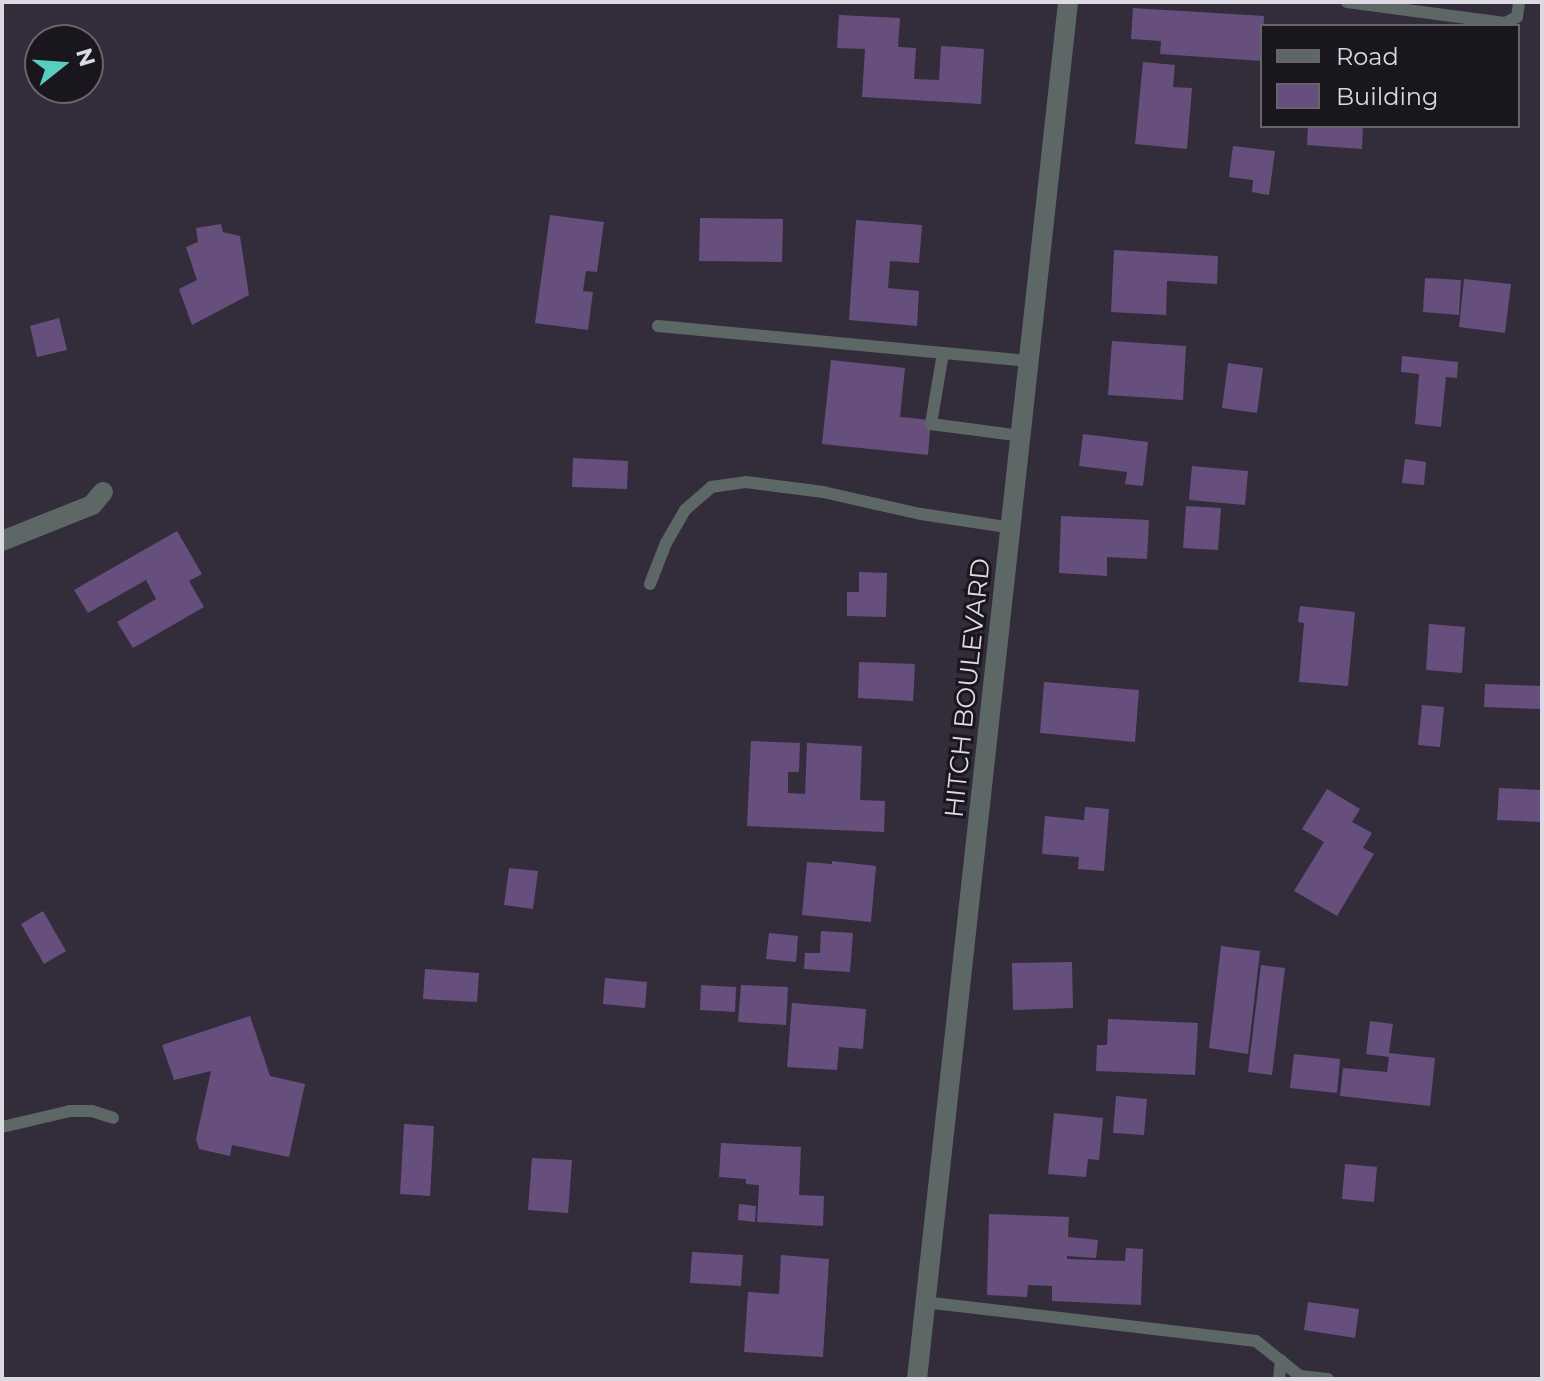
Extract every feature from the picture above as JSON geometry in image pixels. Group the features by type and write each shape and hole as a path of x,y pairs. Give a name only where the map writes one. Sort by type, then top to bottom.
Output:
{"street":[{"name":"HITCH BOULEVARD","path":"917,1379 1068,2"},
{"path":"2,541 92,505 103,492"}],"lane":[{"path":"1347,2 1505,23 1517,17 1519,2"},
{"path":"658,326 1030,361"},
{"path":"943,353 931,424 1022,436"},
{"path":"650,584 666,543 685,510 711,487 746,482 823,492 1012,528"},
{"path":"2,1127 70,1111 92,1111 113,1118"},
{"path":"924,1302 1256,1341 1300,1376 1328,1379"},
{"path":"1279,1379 1281,1360"}],"building":[{"path":"1133,8 1264,16 1264,24 1260,24 1260,61 1160,54 1161,41 1131,39"},
{"path":"839,15 900,18 898,47 916,48 914,79 939,80 941,46 984,49 981,104 862,97 865,49 837,48"},
{"path":"1143,62 1175,65 1173,87 1192,88 1187,149 1135,144"},
{"path":"1308,128 1363,128 1362,149 1307,145"},
{"path":"1233,146 1275,151 1269,195 1252,192 1253,180 1229,177"},
{"path":"550,215 604,222 597,272 586,271 583,291 593,292 588,330 535,323"},
{"path":"700,218 783,219 782,262 699,261"},
{"path":"856,220 922,225 919,263 890,261 888,288 919,291 917,326 849,320"},
{"path":"221,224 223,232 240,236 249,295 192,325 179,289 197,280 186,247 198,242 196,228"},
{"path":"1114,250 1218,256 1217,284 1167,281 1166,315 1111,312"},
{"path":"1425,278 1461,280 1459,315 1423,312"},
{"path":"1464,279 1511,284 1505,333 1459,327"},
{"path":"59,318 67,350 37,357 30,326"},
{"path":"1112,341 1186,346 1183,400 1108,395"},
{"path":"1402,356 1458,362 1457,378 1446,377 1441,427 1415,424 1419,374 1401,372"},
{"path":"831,360 905,368 900,417 931,420 928,455 822,444"},
{"path":"1228,363 1263,368 1257,413 1222,408"},
{"path":"1083,434 1148,442 1143,486 1125,484 1127,472 1079,466"},
{"path":"573,458 628,461 627,489 572,487"},
{"path":"1405,459 1426,462 1424,485 1402,483"},
{"path":"1192,466 1248,471 1245,505 1189,500"},
{"path":"1186,506 1221,508 1218,550 1183,548"},
{"path":"1061,516 1149,520 1147,559 1107,557 1107,576 1059,573"},
{"path":"177,531 202,574 189,581 204,607 133,648 117,622 156,599 146,580 88,613 74,590"},
{"path":"859,572 887,573 886,617 847,616 847,592 859,592"},
{"path":"1300,606 1355,612 1348,686 1299,682 1304,623 1298,622"},
{"path":"1429,624 1465,627 1462,673 1426,670"},
{"path":"859,662 915,664 913,701 858,698"},
{"path":"1044,682 1139,690 1135,742 1040,733"},
{"path":"1485,684 1542,686 1542,709 1484,707"},
{"path":"1422,705 1444,707 1440,747 1418,745"},
{"path":"751,741 800,743 799,772 788,772 788,793 805,794 807,743 862,746 860,800 885,801 884,832 747,826"},
{"path":"1499,788 1542,790 1542,822 1497,820"},
{"path":"1327,789 1360,809 1352,822 1372,833 1363,848 1374,854 1337,916 1294,891 1324,842 1302,829"},
{"path":"1085,807 1109,809 1104,871 1078,869 1079,857 1042,854 1045,816 1084,820"},
{"path":"832,861 876,866 871,922 802,915 807,862 832,864"},
{"path":"509,868 538,871 533,909 504,905"},
{"path":"43,911 66,951 44,964 21,924"},
{"path":"821,931 853,933 850,972 804,969 805,953 820,953"},
{"path":"769,933 798,936 796,962 766,959"},
{"path":"1221,946 1260,951 1248,1054 1209,1048"},
{"path":"1072,962 1073,1008 1013,1010 1012,963"},
{"path":"1261,965 1285,968 1272,1075 1248,1072"},
{"path":"425,969 479,973 477,1002 423,999"},
{"path":"605,978 647,982 645,1008 603,1004"},
{"path":"701,985 736,987 735,1012 700,1010"},
{"path":"741,985 788,987 786,1025 738,1022"},
{"path":"792,1003 866,1009 863,1049 839,1047 837,1070 787,1067"},
{"path":"250,1016 270,1076 305,1084 289,1157 232,1145 230,1156 199,1149 196,1139 211,1071 174,1080 162,1045"},
{"path":"1108,1019 1198,1023 1195,1075 1096,1071 1097,1045 1107,1045"},
{"path":"1370,1021 1393,1024 1389,1053 1435,1058 1430,1106 1340,1096 1343,1068 1387,1072 1389,1057 1366,1054"},
{"path":"1294,1054 1340,1059 1337,1093 1290,1088"},
{"path":"1116,1096 1147,1099 1144,1135 1113,1133"},
{"path":"1054,1113 1103,1118 1099,1160 1088,1159 1086,1177 1048,1174"},
{"path":"404,1124 434,1126 430,1196 400,1194"},
{"path":"721,1143 801,1147 799,1195 824,1196 823,1226 757,1222 759,1185 746,1184 746,1179 719,1177"},
{"path":"532,1158 572,1160 568,1213 528,1210"},
{"path":"1345,1164 1377,1167 1374,1202 1342,1199"},
{"path":"739,1204 756,1206 755,1222 738,1220"},
{"path":"989,1214 1069,1217 1068,1237 1098,1240 1096,1258 1067,1256 1067,1259 1125,1261 1126,1248 1143,1249 1141,1305 1052,1301 1052,1286 1028,1285 1027,1297 987,1295"},
{"path":"692,1252 743,1255 741,1286 690,1283"},
{"path":"781,1255 829,1259 823,1357 744,1352 748,1292 779,1294"},
{"path":"1308,1302 1359,1309 1355,1338 1304,1330"}]}
